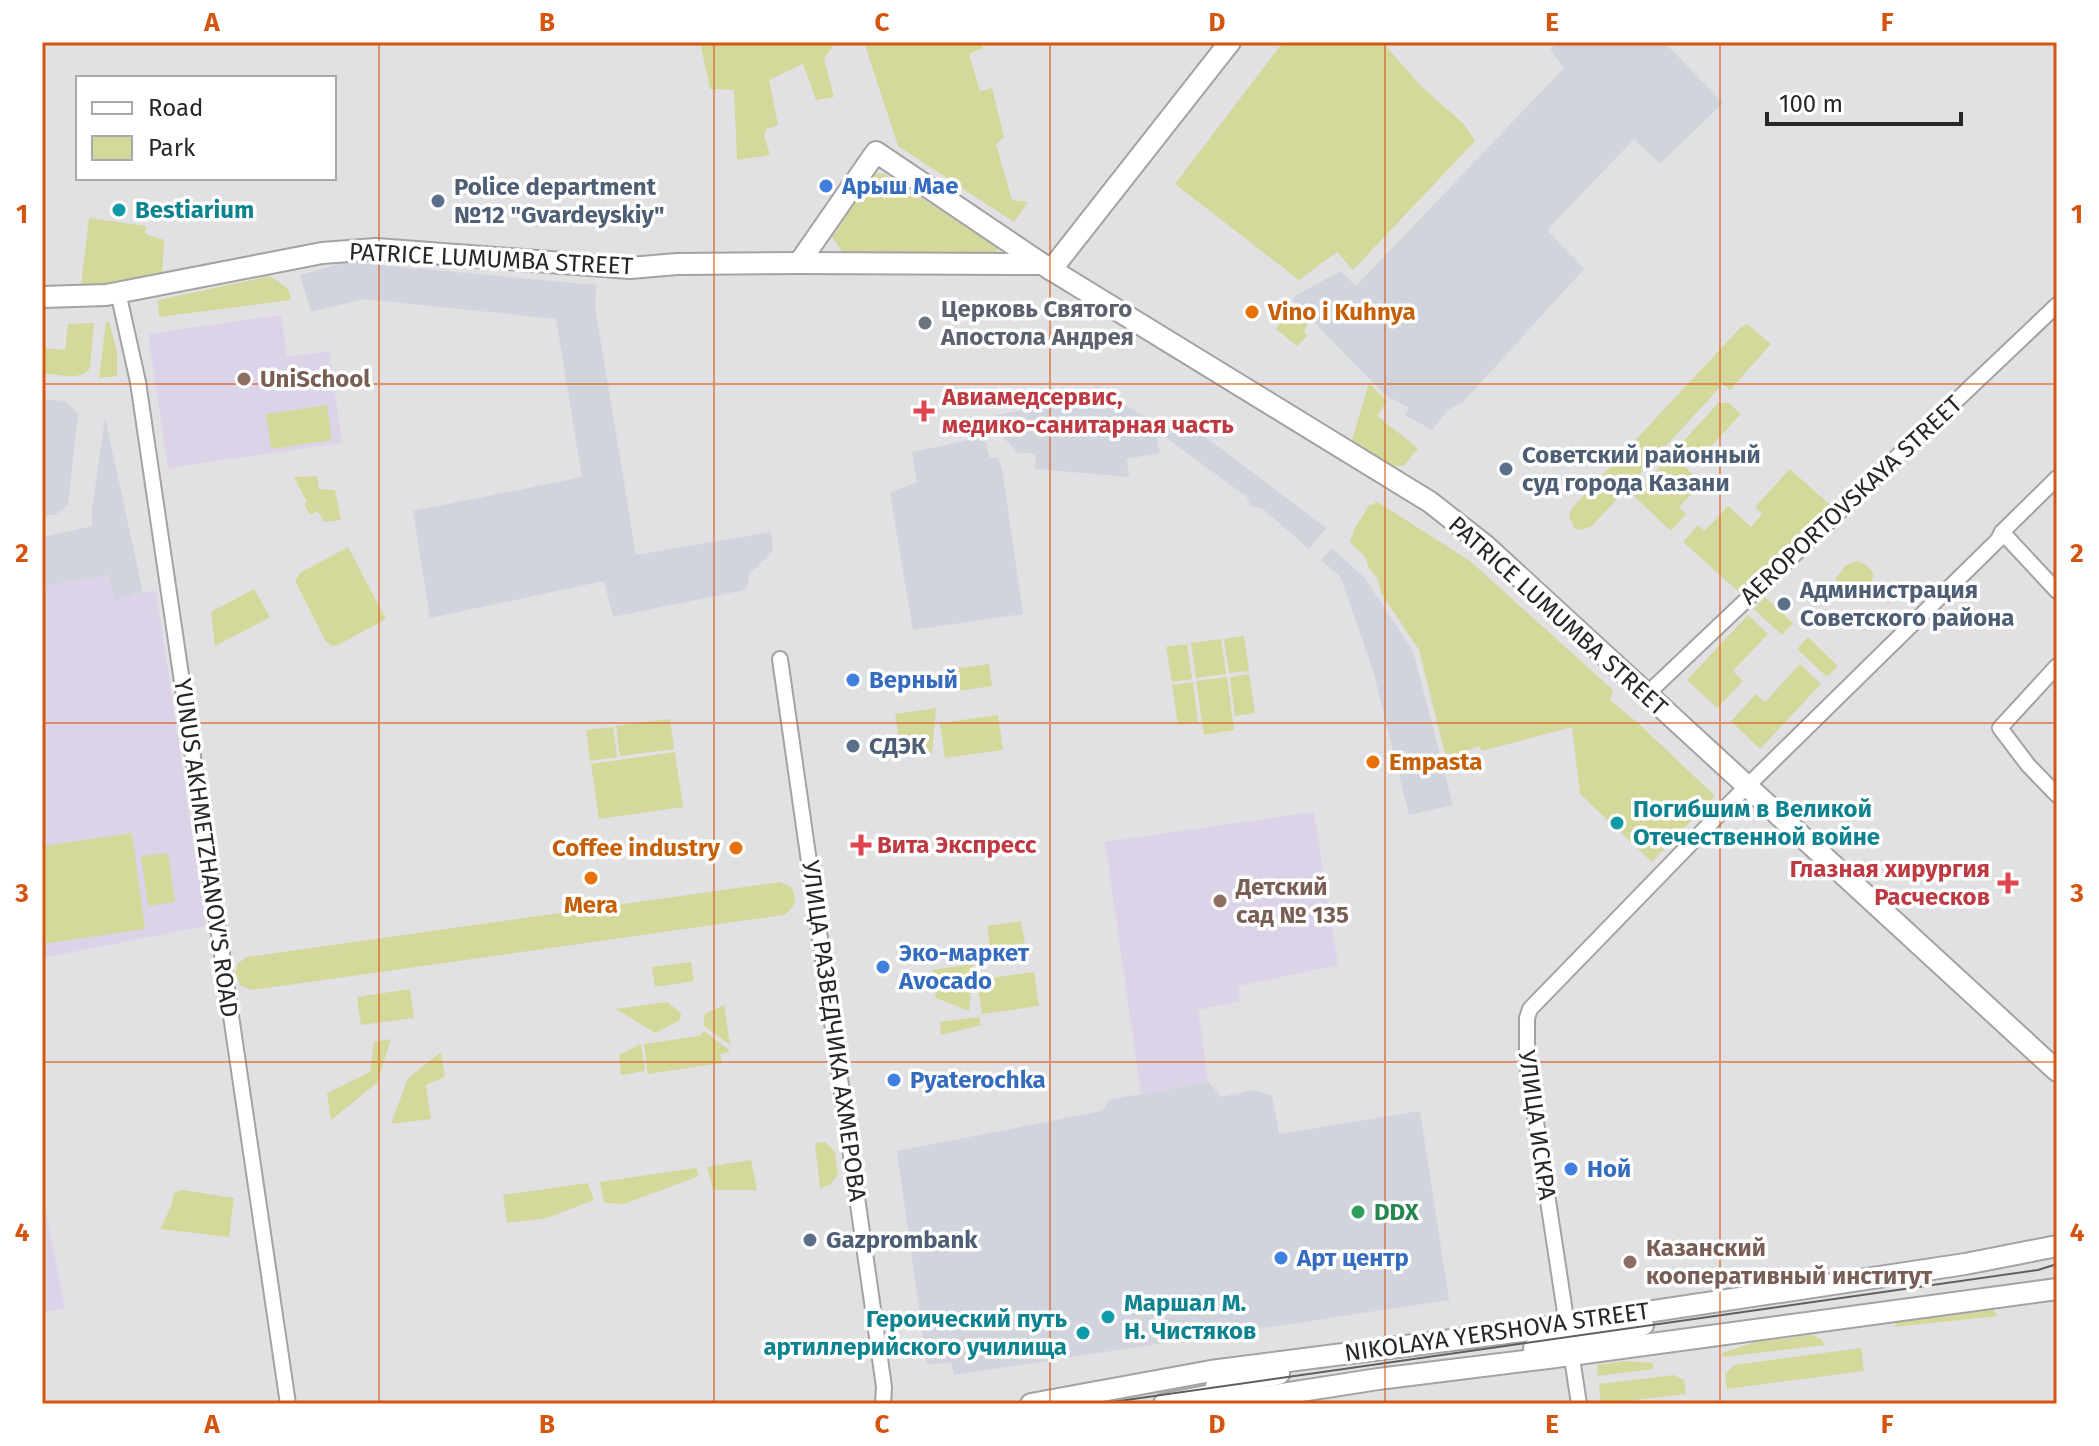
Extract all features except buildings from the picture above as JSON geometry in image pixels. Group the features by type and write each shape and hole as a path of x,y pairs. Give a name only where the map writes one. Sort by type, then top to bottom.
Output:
{"main road":[{"path":"1047,267 1230,42"},
{"name":"PATRICE LUMUMBA STREET","path":"799,263 876,152 1047,267 1430,502 1486,546 2057,1071"},
{"path":"825,226 827,244 840,263"},
{"name":"PATRICE LUMUMBA STREET","path":"42,297 75,298 118,292 322,253 376,249 630,268 677,264 799,263 1047,267"},
{"name":"NIKOLAYA YERSHOVA STREET","path":"1226,1404 1378,1379 1807,1288 1965,1264 2057,1246"},
{"name":"NIKOLAYA YERSHOVA STREET","path":"1031,1404 1102,1391 1213,1387 1424,1345 1680,1340 2057,1289"},
{"path":"1164,1404 1215,1393 1378,1379"}],"street":[{"name":"YUNUS AKHMETZHANOV'S ROAD","path":"118,292 138,382 288,1404"},
{"name":"AEROPORTOVSKAYA STREET","path":"1646,695 2057,305"},
{"name":"УЛИЦА ИСКРА","path":"1579,1404 1527,1063 1527,1018 1530,1009 1746,787 2057,478"},
{"path":"2002,532 2057,591"},
{"name":"УЛИЦА РАЗВЕДЧИКА АХМЕРОВА","path":"780,659 880,1352 883,1404"},
{"path":"2057,666 2000,728 2028,765 2057,795"}],"shaded area":[{"path":"1558,42 1664,42 1723,103 1660,164 1634,139 1547,230 1584,269 1463,402 1448,410 1432,430 1405,415 1409,408 1385,395 1292,300 1340,271 1356,286 1564,68 1550,50"},
{"path":"346,262 596,285 595,306 636,555 771,532 773,551 748,575 749,581 744,590 613,617 604,581 430,618 413,511 582,477 556,319 364,299 311,312 300,275"},
{"name":"UniSchool","path":"281,315 287,357 329,351 342,443 168,468 148,334"},
{"path":"1096,385 1141,415 1198,431 1326,528 1309,549 1263,509 1250,505 1247,497 1161,434 1157,440 1160,453 1126,459 1130,477 1035,469 1036,453 1018,453 999,433 996,415 1086,399"},
{"path":"42,399 66,401 78,414 68,505 55,515 42,515"},
{"path":"105,417 143,593 115,600 108,575 42,587 42,537 92,526"},
{"path":"984,437 990,458 997,457 1002,468 1023,614 913,630 890,493 917,482 912,452"},
{"path":"1332,548 1364,577 1413,651 1453,805 1409,815 1373,670 1340,576 1321,560"},
{"path":"108,575 115,600 156,590 206,926 42,958 42,587"},
{"name":"Детский сад № 135","path":"1314,812 1338,965 1238,986 1240,1001 1198,1010 1208,1081 1141,1094 1105,842"},
{"path":"1208,1081 1221,1097 1255,1090 1272,1096 1279,1134 1420,1111 1449,1300 954,1375 951,1362 927,1365 897,1151 1102,1111 1109,1100"},
{"path":"42,1192 65,1308 42,1313"}],"green space":[{"path":"700,42 832,42 833,47 824,58 834,97 816,100 803,64 769,80 778,125 767,129 764,135 770,155 737,160 734,90 710,89"},
{"path":"864,42 980,42 983,48 969,54 980,91 992,88 1004,137 996,144 1012,200 1028,202 1014,222 898,146"},
{"path":"1283,42 1382,42 1423,88 1463,123 1475,141 1353,270 1337,252 1299,280 1175,184"},
{"path":"872,173 884,174 999,248 992,256 844,254 828,231"},
{"path":"89,218 146,226 145,234 164,240 162,278 80,293"},
{"path":"270,276 288,289 291,300 159,317 158,300"},
{"path":"1296,304 1310,319 1304,331 1307,336 1297,346 1276,329"},
{"path":"106,322 109,322 117,352 117,376 99,378"},
{"path":"94,323 90,368 86,372 68,376 42,373 42,348 65,350 68,324"},
{"path":"1747,324 1771,344 1730,390 1723,384 1592,526 1575,529 1569,517 1572,508"},
{"path":"1369,383 1387,401 1377,416 1418,448 1404,466 1392,466 1352,440"},
{"path":"1718,403 1729,403 1741,414 1701,457 1693,450 1681,463 1702,483 1679,507 1686,514 1671,531 1634,496"},
{"path":"327,405 332,440 271,449 266,414"},
{"path":"1790,469 1829,504 1829,513 1739,592 1683,542 1698,525 1705,531 1728,506 1751,527 1762,514 1755,507"},
{"path":"317,476 319,489 335,490 341,520 324,522 318,511 310,515 304,504 307,502 294,477"},
{"path":"1376,501 1470,561 1613,690 1610,700 1715,796 1652,862 1580,794 1572,727 1482,751 1479,746 1456,755 1445,753 1419,650 1381,593 1378,579 1368,567 1366,558 1350,542 1370,504 1374,505"},
{"path":"348,547 386,619 332,646 326,642 295,581 300,573"},
{"path":"1857,561 1865,564 1874,574 1868,590 1856,600 1842,593 1836,578 1846,565"},
{"path":"254,589 270,617 215,646 211,612"},
{"path":"1765,597 1793,623 1782,635 1754,609"},
{"path":"1748,615 1768,634 1733,671 1743,681 1717,708 1687,680"},
{"path":"1244,636 1249,671 1229,673 1224,639"},
{"path":"1808,637 1838,666 1827,677 1797,649"},
{"path":"1221,639 1226,674 1196,678 1191,643"},
{"path":"1187,644 1192,679 1172,682 1166,647"},
{"path":"989,664 992,686 958,691 954,669"},
{"path":"1800,664 1821,684 1760,749 1731,721 1756,694 1765,702"},
{"path":"1249,674 1255,713 1235,716 1230,677"},
{"path":"1227,677 1234,730 1204,735 1196,681"},
{"path":"1193,682 1198,722 1178,725 1172,685"},
{"path":"936,708 932,753 899,740 895,714"},
{"path":"998,715 1003,750 945,758 940,723"},
{"path":"670,719 674,749 620,756 616,726"},
{"path":"613,727 617,757 590,761 586,730"},
{"path":"675,752 683,807 599,819 591,764"},
{"path":"132,833 145,929 42,944 42,846"},
{"path":"168,853 175,902 148,906 141,856"},
{"path":"780,882 791,887 795,899 784,915 252,990 241,986 235,974 238,963 247,957"},
{"path":"1021,921 1025,943 990,948 987,926"},
{"path":"691,962 694,981 655,987 652,967"},
{"path":"973,964 969,1011 936,998 932,970"},
{"path":"1034,972 1039,1006 982,1014 977,980"},
{"path":"410,989 414,1018 361,1025 357,997"},
{"path":"667,1002 681,1013 680,1020 655,1033 616,1009"},
{"path":"724,1005 730,1045 703,1025 705,1014"},
{"path":"979,1017 981,1025 941,1035 940,1022"},
{"path":"704,1031 729,1050 720,1054 722,1063 648,1074 644,1044 699,1036"},
{"path":"391,1039 377,1083 331,1120 327,1093 370,1072 374,1042"},
{"path":"641,1044 645,1071 621,1075 619,1055"},
{"path":"441,1052 445,1077 426,1085 431,1119 391,1124 408,1078"},
{"path":"825,1142 835,1152 838,1174 830,1185 820,1188 815,1143"},
{"path":"751,1160 757,1190 713,1190 707,1167"},
{"path":"696,1168 699,1176 624,1204 604,1203 600,1182"},
{"path":"588,1183 594,1200 547,1218 507,1223 503,1195"},
{"path":"183,1190 234,1198 229,1237 160,1229 174,1193"},
{"path":"1991,1307 1998,1316 1894,1327 1899,1320"},
{"path":"1812,1335 1825,1345 1723,1357 1722,1353 1755,1342"},
{"path":"1861,1348 1864,1371 1727,1389 1725,1375 1734,1365"},
{"path":"1625,1361 1653,1363 1653,1369 1598,1376 1597,1365"},
{"path":"1674,1375 1684,1380 1686,1394 1601,1404 1599,1384"}],"tram line":[{"path":"1098,1404 2038,1270 2057,1264"}],"place":[{"name":"Арыш Мае","path":"826,186"},
{"name":"Police department №12 \"Gvardeyskiy\"","path":"438,201"},
{"name":"Bestiarium","path":"119,210"},
{"name":"Vino i Kuhnya","path":"1252,312"},
{"name":"Церковь Святого Апостола Андрея","path":"925,323"},
{"name":"UniSchool","path":"244,379"},
{"name":"Авиамедсервис, медико-санитарная часть","path":"924,411"},
{"name":"Советский районный суд города Казани","path":"1506,469"},
{"name":"Администрация Советского района","path":"1784,604"},
{"name":"Верный","path":"853,680"},
{"name":"СДЭК","path":"853,746"},
{"name":"Empasta","path":"1373,762"},
{"name":"Погибшим в Великой Отечественной войне","path":"1617,823"},
{"name":"Вита Экспресс","path":"861,845"},
{"name":"Coffee industry","path":"736,848"},
{"name":"Mera","path":"591,878"},
{"name":"Глазная хирургия Расческов","path":"2008,883"},
{"name":"Детский сад № 135","path":"1220,901"},
{"name":"Эко-маркет Avocado","path":"883,967"},
{"name":"Pyaterochka","path":"894,1080"},
{"name":"Ной","path":"1571,1169"},
{"name":"DDX","path":"1358,1212"},
{"name":"Gazprombank","path":"810,1240"},
{"name":"Арт центр","path":"1281,1258"},
{"name":"Казанский кооперативный институт","path":"1630,1262"},
{"name":"Маршал М. Н. Чистяков","path":"1108,1317"},
{"name":"Героический путь артиллерийского училища","path":"1083,1333"}]}
